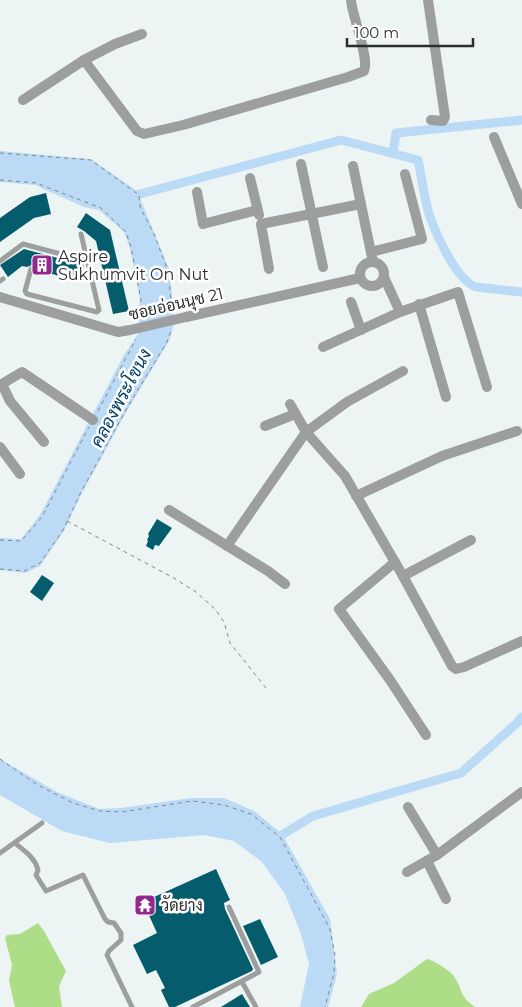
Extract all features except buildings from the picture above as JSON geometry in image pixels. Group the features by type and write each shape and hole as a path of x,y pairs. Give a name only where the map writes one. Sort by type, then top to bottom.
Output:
{"street":[{"path":"84,60 140,133 144,134 174,128 364,71 364,54 350,0"},
{"path":"428,0 445,117 442,121 430,120"},
{"path":"22,100 84,60 115,44 142,34"},
{"path":"494,137 522,204"},
{"path":"301,164 323,267"},
{"path":"354,166 372,257 383,268 384,277 400,312"},
{"path":"384,277 380,284 372,287 364,284 359,274 362,266 372,257 422,239 405,174"},
{"path":"250,178 269,270"},
{"path":"197,192 203,224 258,210"},
{"path":"261,224 361,204"},
{"name":"ซอยอ่อนนุช 21","path":"0,297 118,332 136,330 360,278"},
{"path":"324,348 400,312 458,292 487,387"},
{"path":"351,302 361,330"},
{"path":"420,304 446,397"},
{"path":"227,546 306,432 347,402 403,370"},
{"path":"44,442 10,400 1,384 22,372 93,420"},
{"path":"290,404 306,432 345,476 403,576 450,664 455,668 464,667 522,641"},
{"path":"265,426 295,414"},
{"path":"356,496 442,456 517,431"},
{"path":"0,447 20,474"},
{"path":"169,510 285,584"},
{"path":"403,576 471,540"},
{"path":"395,562 339,609 390,680 426,735"},
{"path":"407,872 437,855 522,792"},
{"path":"408,807 437,855"},
{"path":"427,861 446,899"}],"lane":[{"path":"31,269 25,291 27,294 96,312 98,310 81,234"},
{"path":"0,261 23,244 87,261"},
{"path":"0,853 42,823"},
{"path":"15,843 30,854 35,861 38,870 36,876 46,891 83,875 105,919 108,922 114,923 121,933 121,940 108,951 107,955 132,1007"},
{"path":"194,1007 256,975 259,970 229,907"},
{"path":"242,982 256,1007"}],"path":[{"path":"0,153 91,160 139,195 140,207 154,234 168,271 172,316"},
{"path":"0,180 36,182 101,208 126,232 141,300 136,330 93,420 42,517 21,541 0,540"},
{"path":"0,569 24,571 38,565 67,521 127,408 167,342 173,324"},
{"path":"67,521 172,577 196,592 215,609 224,622 230,643 266,688"},
{"path":"0,759 36,784 73,803 100,811 122,812 192,801 224,805 251,814 268,826 280,838 330,929 335,955 334,973 325,1007"}],"green space":[{"path":"38,923 66,971 59,986 62,1007 15,1007 9,981 12,965 5,938 7,935 20,934"},
{"path":"427,959 437,963 451,973 463,995 475,1007 361,1007 369,994 394,983"}],"water":[{"name":"คลองพระโขนง","path":"0,151 91,159 137,191 170,271 174,324 169,341 128,409 82,493 64,531 40,566 25,573 0,570 0,538 21,539 40,515 124,355 138,334 140,299 130,248 124,232 99,210 84,207 35,185 0,182"},
{"path":"0,759 57,792 99,809 121,808 191,798 224,798 254,811 282,834 330,919 337,974 328,1007 300,1007 309,964 301,934 285,894 262,862 234,841 204,835 110,843 62,831 0,795"}],"waterway":[{"path":"393,153 396,133 522,120"},
{"path":"129,197 341,140 418,160 430,217 437,235 462,276 476,287 522,292"},
{"path":"272,841 313,816 461,773 522,717"}],"place":[{"name":"Aspire Sukhumvit On Nut","path":"42,265"},
{"name":"วัดยาง","path":"145,905"}]}
